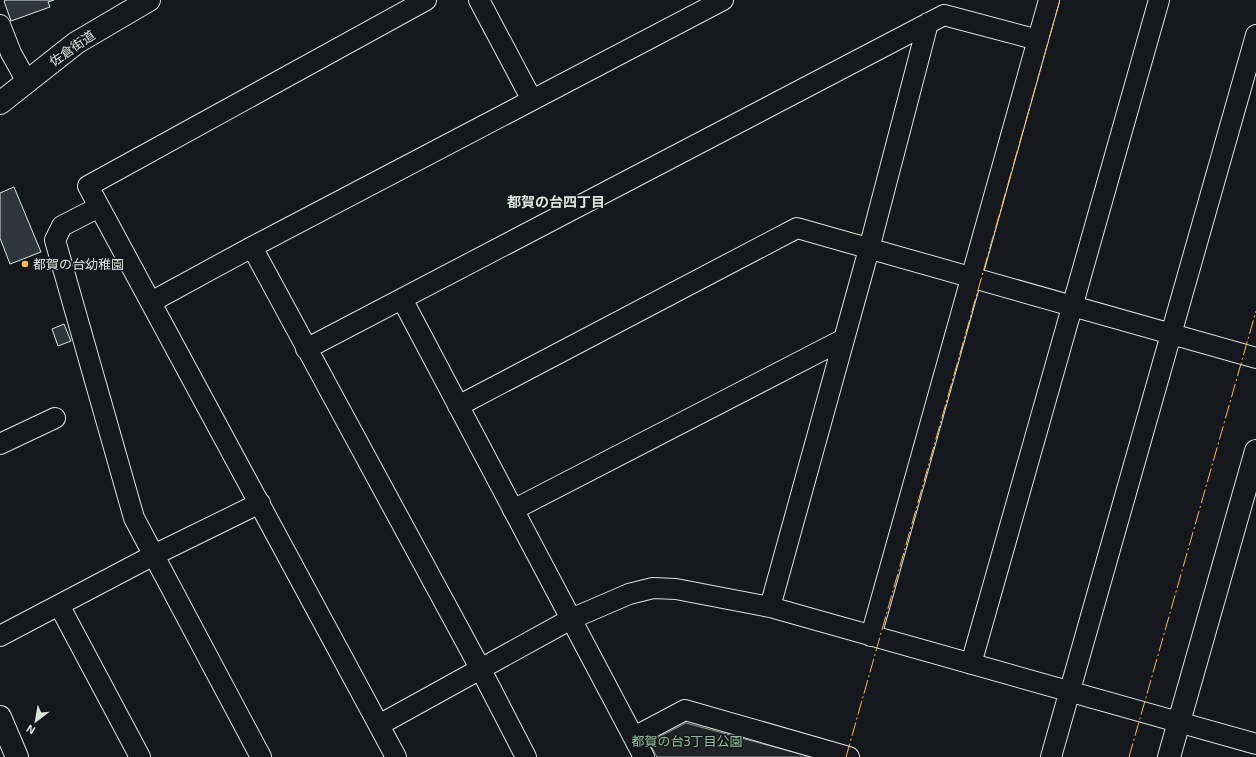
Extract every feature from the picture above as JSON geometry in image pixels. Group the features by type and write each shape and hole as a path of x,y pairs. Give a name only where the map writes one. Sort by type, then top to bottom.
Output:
{"street":[{"name":"佐倉街道","path":"0,103 76,43 149,0"},
{"path":"396,757 88,186 426,0"},
{"path":"479,0 532,100"},
{"path":"151,302 252,247 723,0"},
{"path":"871,636 1049,0"},
{"path":"972,664 1159,0"},
{"path":"306,349 944,15 1038,40"},
{"path":"770,607 869,249 928,23"},
{"path":"0,25 11,53 27,82"},
{"path":"1051,757 1256,35"},
{"path":"99,207 62,226 55,240 134,518 261,757"},
{"path":"458,406 797,228 1256,358"},
{"path":"252,247 480,668 526,757"},
{"path":"402,299 644,757"},
{"path":"513,510 844,339"},
{"path":"0,444 55,418"},
{"path":"1169,757 1256,451"},
{"path":"0,636 154,555 260,503"},
{"path":"379,725 571,619 629,594 653,588 700,592 770,607 1256,744"},
{"path":"59,605 140,757"},
{"path":"634,737 684,710 849,757"},
{"path":"0,717 17,757"}],"green space":[{"name":"都賀の台3丁目公園","path":"686,723 811,757 657,757 649,742"}],"building":[{"path":"54,0 48,2 50,7 11,21 4,1"},
{"path":"14,187 41,252 10,264 0,238 0,193"},
{"path":"64,324 71,341 58,346 52,329"}],"power":[{"path":"846,757 1060,0"},
{"path":"1129,757 1256,311"}],"place":[{"name":"都賀の台幼稚園","path":"25,264"}],"district":[{"name":"都賀の台四丁目","path":"556,202"}]}
